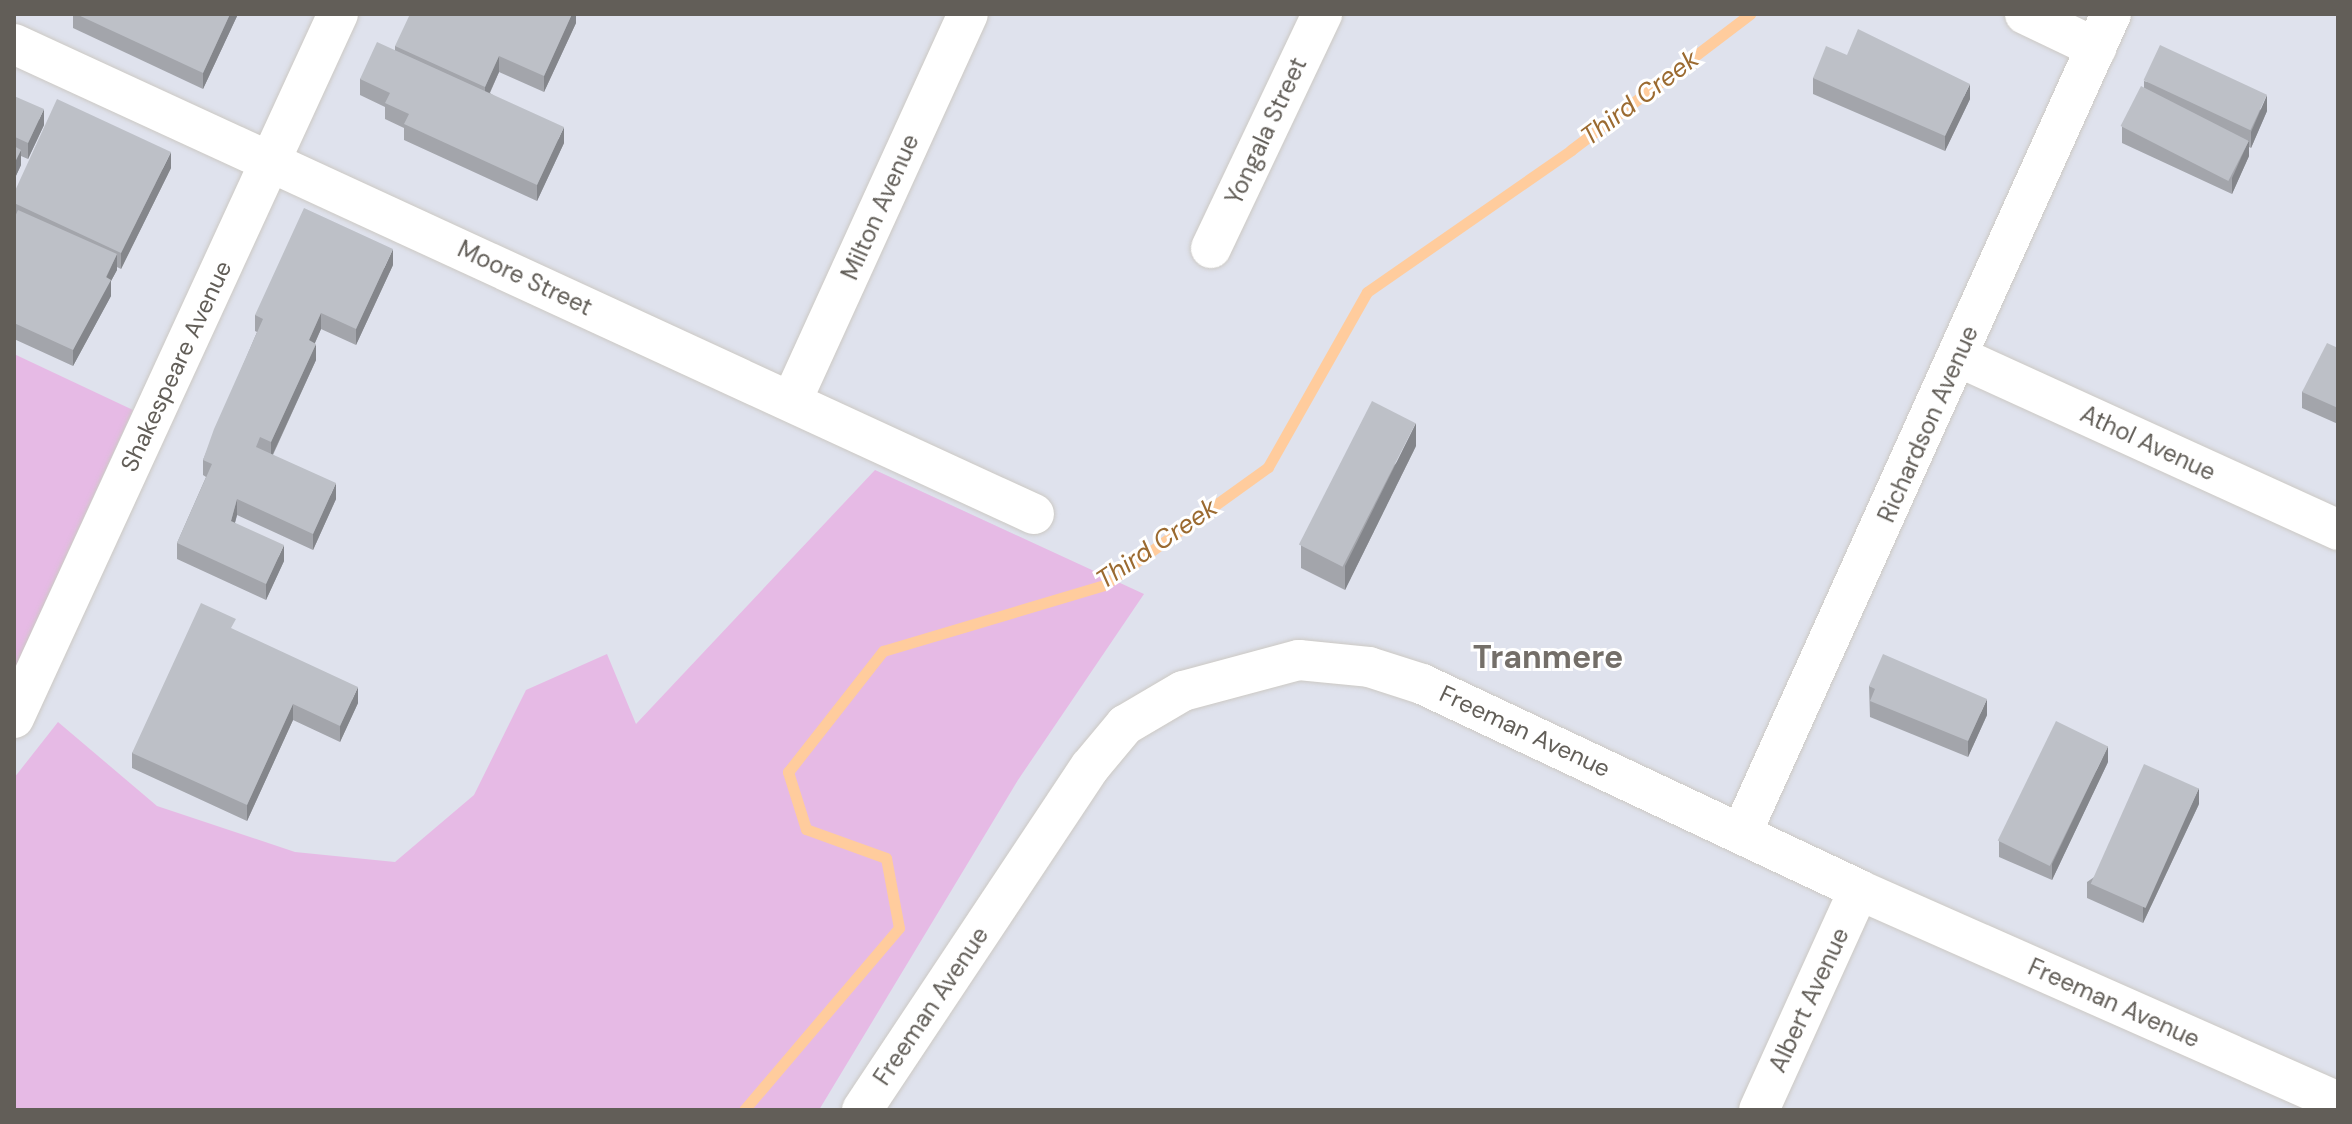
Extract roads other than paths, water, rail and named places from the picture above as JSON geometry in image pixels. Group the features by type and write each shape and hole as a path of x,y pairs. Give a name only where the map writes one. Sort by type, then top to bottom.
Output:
{"street":[{"name":"Shakespeare Avenue","path":"14,718 338,14"},
{"name":"Milton Avenue","path":"792,400 968,14"},
{"name":"Yongala Street","path":"1211,248 1322,14"},
{"path":"2025,14 2103,31"},
{"name":"Richardson Avenue","path":"1742,832 1959,357 2103,31"},
{"name":"Moore Street","path":"14,44 1034,514"},
{"name":"Athol Avenue","path":"1959,357 2338,530"},
{"name":"Freeman Avenue","path":"862,1110 1090,767 1125,725 1183,691 1299,660 1369,667 1422,684 1742,832 1859,890 2338,1102"},
{"name":"Albert Avenue","path":"1759,1110 1859,890"}],"waterway":[{"name":"Third Creek","path":"744,1110 899,928 886,858 806,829 788,772 883,651 1104,585 1268,467 1367,292 1571,150 1750,14"}],"district":[{"name":"Tranmere","path":"1548,657"}]}
